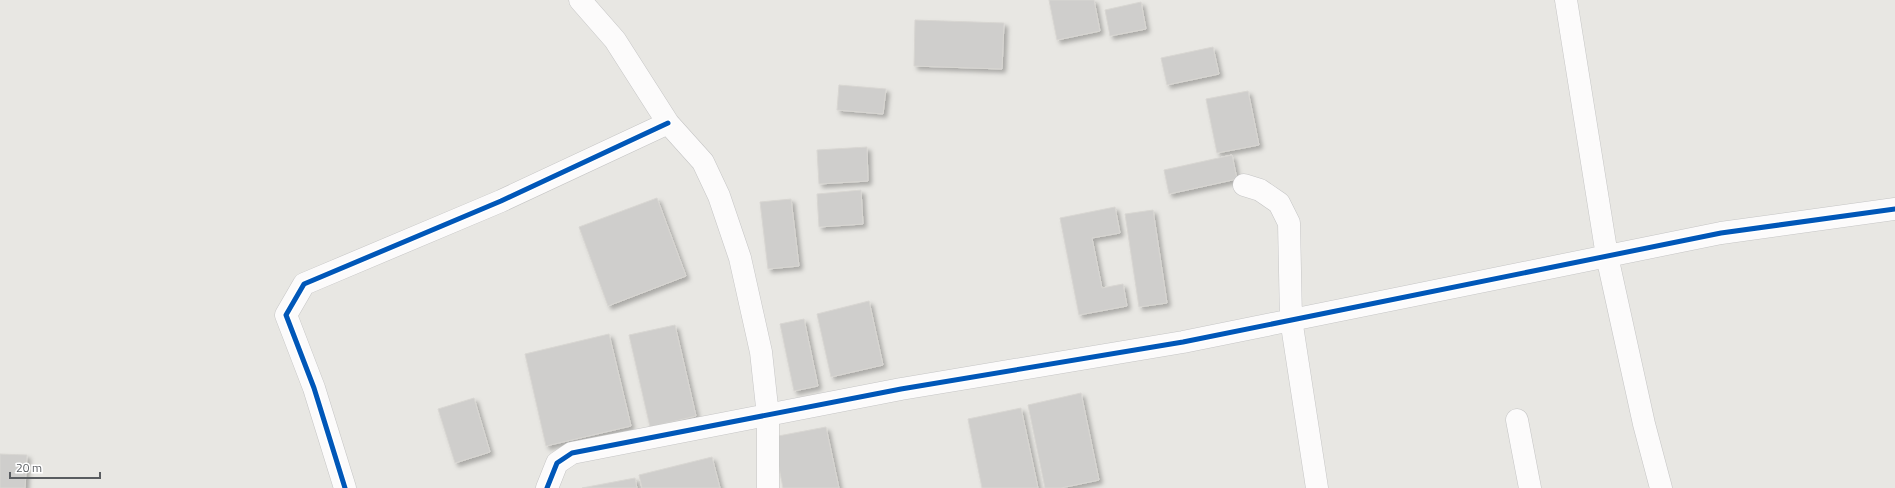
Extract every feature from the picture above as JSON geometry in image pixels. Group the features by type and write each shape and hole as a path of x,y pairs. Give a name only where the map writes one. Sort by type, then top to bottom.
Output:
{"street":[{"path":"580,0 615,40 668,123 703,162 719,196 740,258 761,352 768,416 768,488"},
{"path":"1566,0 1607,256 1644,424 1661,488"},
{"path":"345,488 314,388 286,315 304,284 501,201 668,123"},
{"path":"1244,185 1260,190 1279,203 1290,222 1291,319 1317,488"},
{"path":"547,488 558,463 572,453 901,389 1183,342 1721,233 1895,209"},
{"path":"1517,420 1530,488"}],"building":[{"path":"1049,0 1094,0 1100,31 1057,40"},
{"path":"1141,2 1146,29 1110,36 1105,10"},
{"path":"915,20 1004,23 1002,69 914,66"},
{"path":"1213,47 1219,74 1167,85 1161,58"},
{"path":"839,85 886,89 883,114 837,110"},
{"path":"1248,91 1259,145 1217,153 1206,99"},
{"path":"867,147 868,181 819,184 817,150"},
{"path":"1232,155 1237,179 1169,194 1164,170"},
{"path":"861,190 863,224 819,227 817,194"},
{"path":"657,198 686,276 608,306 579,227"},
{"path":"791,199 799,266 768,269 760,202"},
{"path":"1115,207 1120,233 1092,238 1102,288 1123,284 1127,306 1079,315 1060,218"},
{"path":"1153,210 1167,303 1139,307 1125,214"},
{"path":"869,301 883,365 831,377 817,314"},
{"path":"804,319 818,386 794,391 780,324"},
{"path":"675,325 696,416 650,427 629,335"},
{"path":"609,334 631,426 546,446 525,354"},
{"path":"1081,393 1099,480 1061,488 1045,488 1028,405"},
{"path":"474,398 490,452 455,463 438,409"},
{"path":"1021,408 1038,488 982,488 968,419"},
{"path":"826,427 839,488 783,488 773,437"},
{"path":"0,454 27,455 25,488 0,488"},
{"path":"712,457 720,488 642,488 639,475"},
{"path":"635,478 637,488 582,488"}],"cycle path":[{"path":"345,488 314,388 286,315 304,284 501,201 668,123"},
{"path":"547,488 557,463 572,453 901,389 1183,342 1721,233 1895,209"}]}
